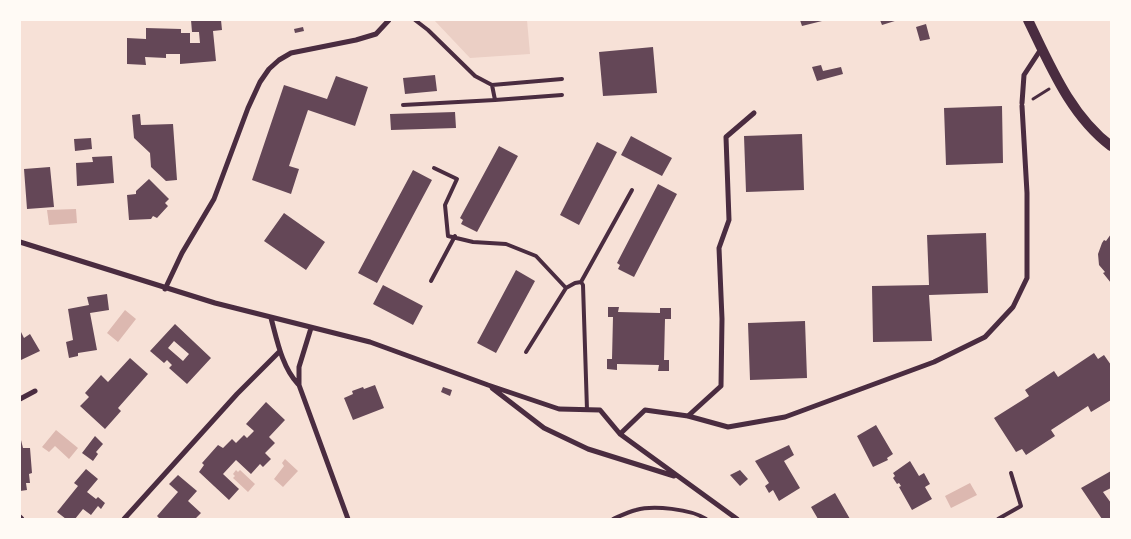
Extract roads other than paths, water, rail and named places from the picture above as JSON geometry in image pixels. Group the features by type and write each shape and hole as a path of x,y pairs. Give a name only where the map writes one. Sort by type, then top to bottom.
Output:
{"main road":[{"path":"1028,20 1071,104 1098,136 1111,146"}],"street":[{"path":"165,289 182,253 214,199 248,108 260,82 269,69 279,60 292,54 376,34 389,20"},
{"path":"620,434 645,410 688,416 728,427 785,417 934,362 985,337 1013,308 1028,278 1027,193 1022,104 1024,75 1042,49"},
{"path":"688,416 721,386 722,319 719,248 729,220 726,136 754,113"},
{"path":"20,242 165,289 271,318 370,342 559,409 600,410 620,434 737,519"},
{"path":"271,318 280,351 290,375 299,384"},
{"path":"311,328 299,367 299,384 348,519"},
{"path":"124,519 236,394 280,351"},
{"path":"488,385 544,428 588,450 680,477"},
{"path":"20,399 35,391"}],"lane":[{"path":"415,20 428,30 475,76 492,85 562,79"},
{"path":"492,85 495,100"},
{"path":"403,105 562,95"},
{"path":"434,168 458,179 445,205 448,236 455,236 473,242 506,244 536,256 566,288"},
{"path":"581,282 632,190"},
{"path":"431,281 455,236"},
{"path":"526,352 566,288 581,282"},
{"path":"581,282 583,285 587,410"},
{"path":"998,519 1021,506 1011,473"},
{"path":"613,519 636,510 665,509 698,514 706,519"}]}
